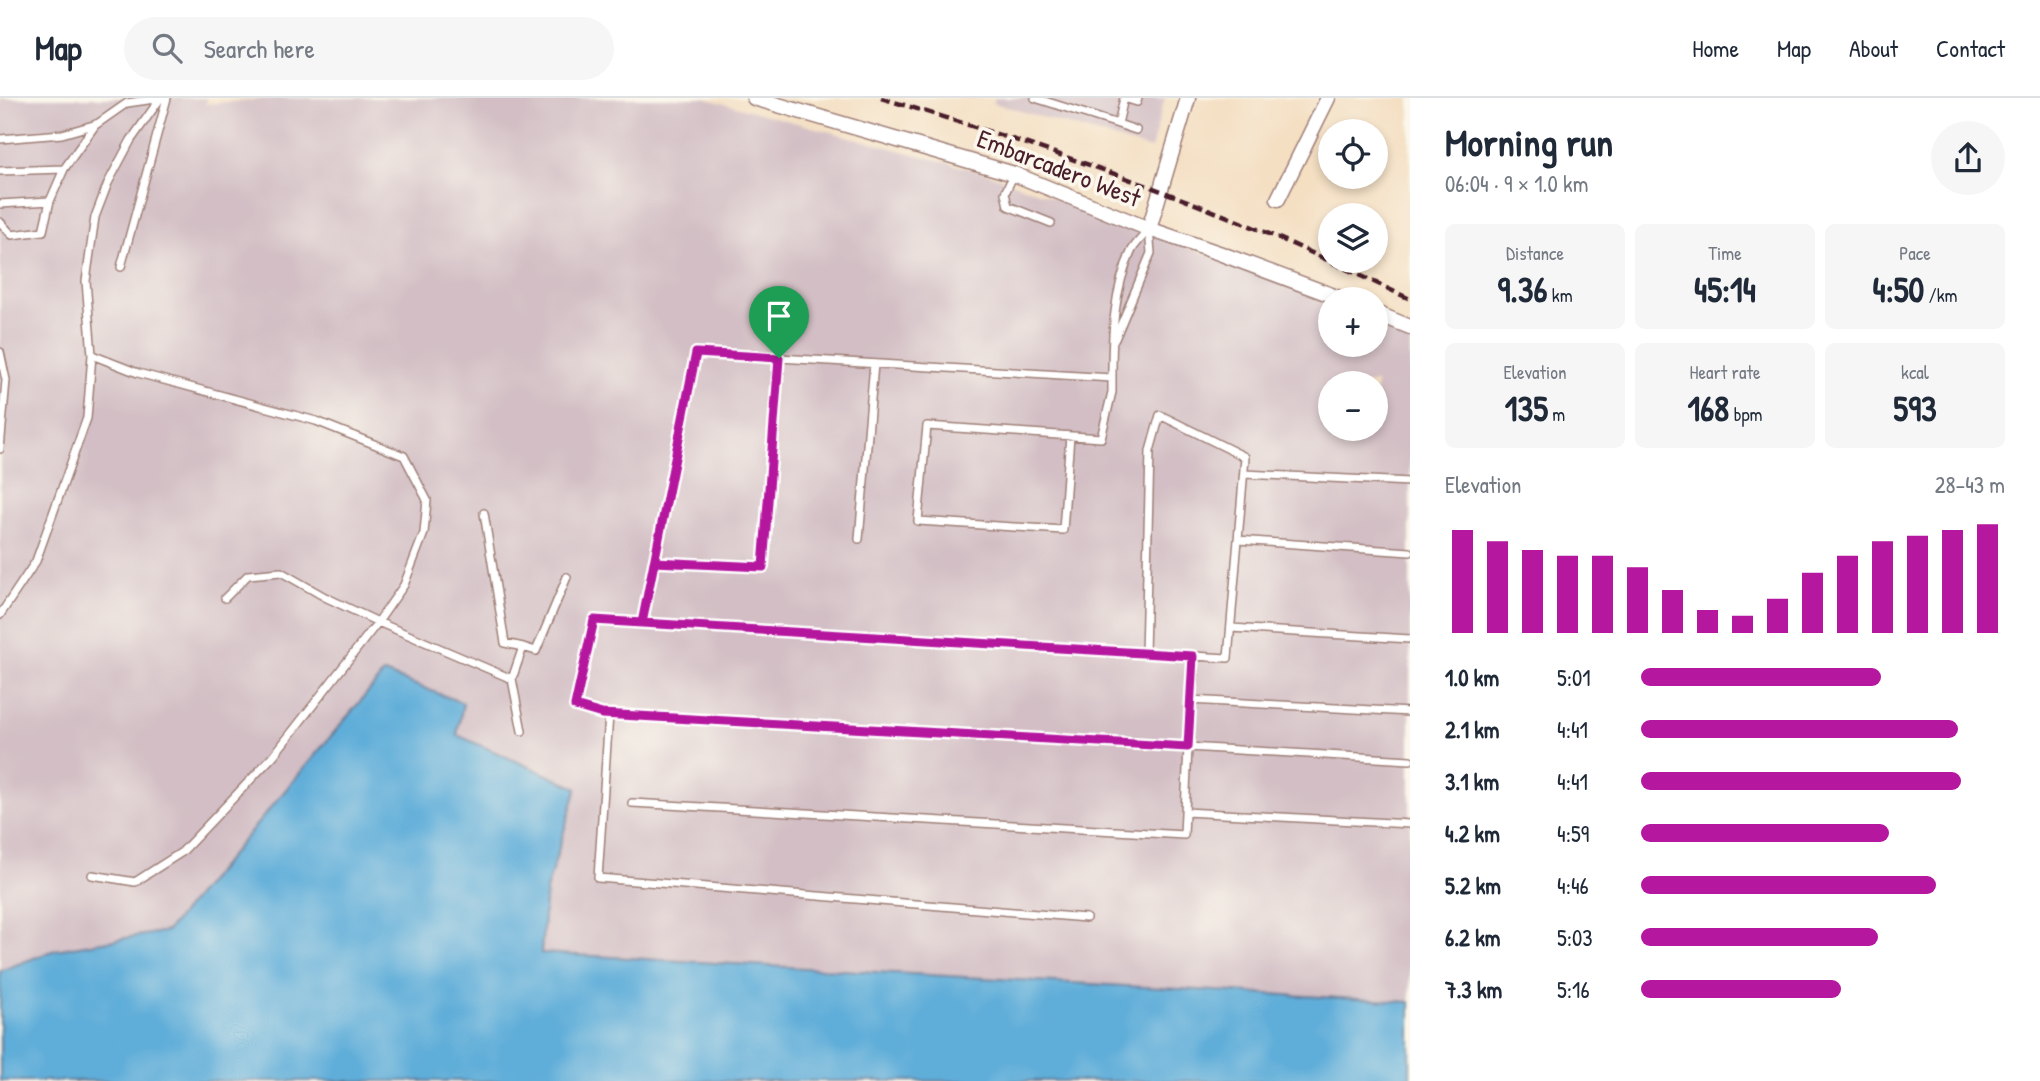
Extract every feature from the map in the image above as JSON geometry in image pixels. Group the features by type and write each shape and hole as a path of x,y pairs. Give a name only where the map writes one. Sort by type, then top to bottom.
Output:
{"street":[{"name":"Embarcadero West","path":"754,98 1014,174 1149,229 1318,290"},
{"path":"1149,229 1188,98"},
{"path":"1278,200 1328,98"},
{"path":"1388,318 1410,327"}],"lane":[{"path":"0,222 12,234 43,231 50,201 64,169 97,124 127,103 163,98"},
{"path":"121,267 163,98"},
{"path":"0,615 36,561 87,418 92,355 86,281 95,217 108,183 131,140 163,98"},
{"path":"1035,98 1136,130"},
{"path":"1118,124 1124,98 1137,102 1138,98"},
{"path":"0,139 62,134 97,124"},
{"path":"0,171 64,169"},
{"path":"1014,174 1005,193 1008,206 1051,223"},
{"path":"0,204 50,201"},
{"path":"1070,436 1063,530 918,521 927,426 1101,438 1112,392 1112,346 1118,289 1133,248 1149,229"},
{"path":"1112,346 1151,253 1149,229"},
{"path":"0,353 6,380 0,449"},
{"path":"642,623 696,353 1112,378"},
{"path":"92,355 138,373 316,421 404,456 428,500 424,533 404,585 274,755 182,852 135,882 92,875"},
{"path":"654,562 763,567 779,358"},
{"path":"859,539 874,364"},
{"path":"1145,654 1150,452 1160,415 1245,457 1228,658 1145,654 594,620 575,706 609,714 1410,760"},
{"path":"1244,474 1410,482"},
{"path":"484,513 505,643 537,651 567,578"},
{"path":"1238,540 1410,552"},
{"path":"225,597 247,575 281,572 378,622 512,679"},
{"path":"1231,628 1410,639"},
{"path":"522,731 512,679 523,647"},
{"path":"632,803 1184,835 1193,656"},
{"path":"1190,700 1410,712"},
{"path":"609,714 598,878 1086,918"},
{"path":"1185,812 1410,824"}],"shaded area":[{"path":"0,98 207,98 206,104 277,98 703,98 989,174 1307,291 1318,296 1318,357 1388,357 1388,325 1410,335 1410,1002 540,953 546,891 576,788 457,735 384,673 167,931 55,950 0,971"},
{"path":"995,98 1165,98 1151,149 993,103"}],"water":[{"path":"384,673 463,703 457,735 577,788 546,891 541,953 1410,1002 1410,1081 0,1081 0,971 55,950 167,931"}],"railway":[{"path":"881,98 1030,145 1178,197 1274,236 1410,299"}],"route":[{"path":"779,358 696,353 659,535 642,623 594,620 575,706 602,714 1188,747 1193,656 642,623 654,562 763,567 779,358"}]}
